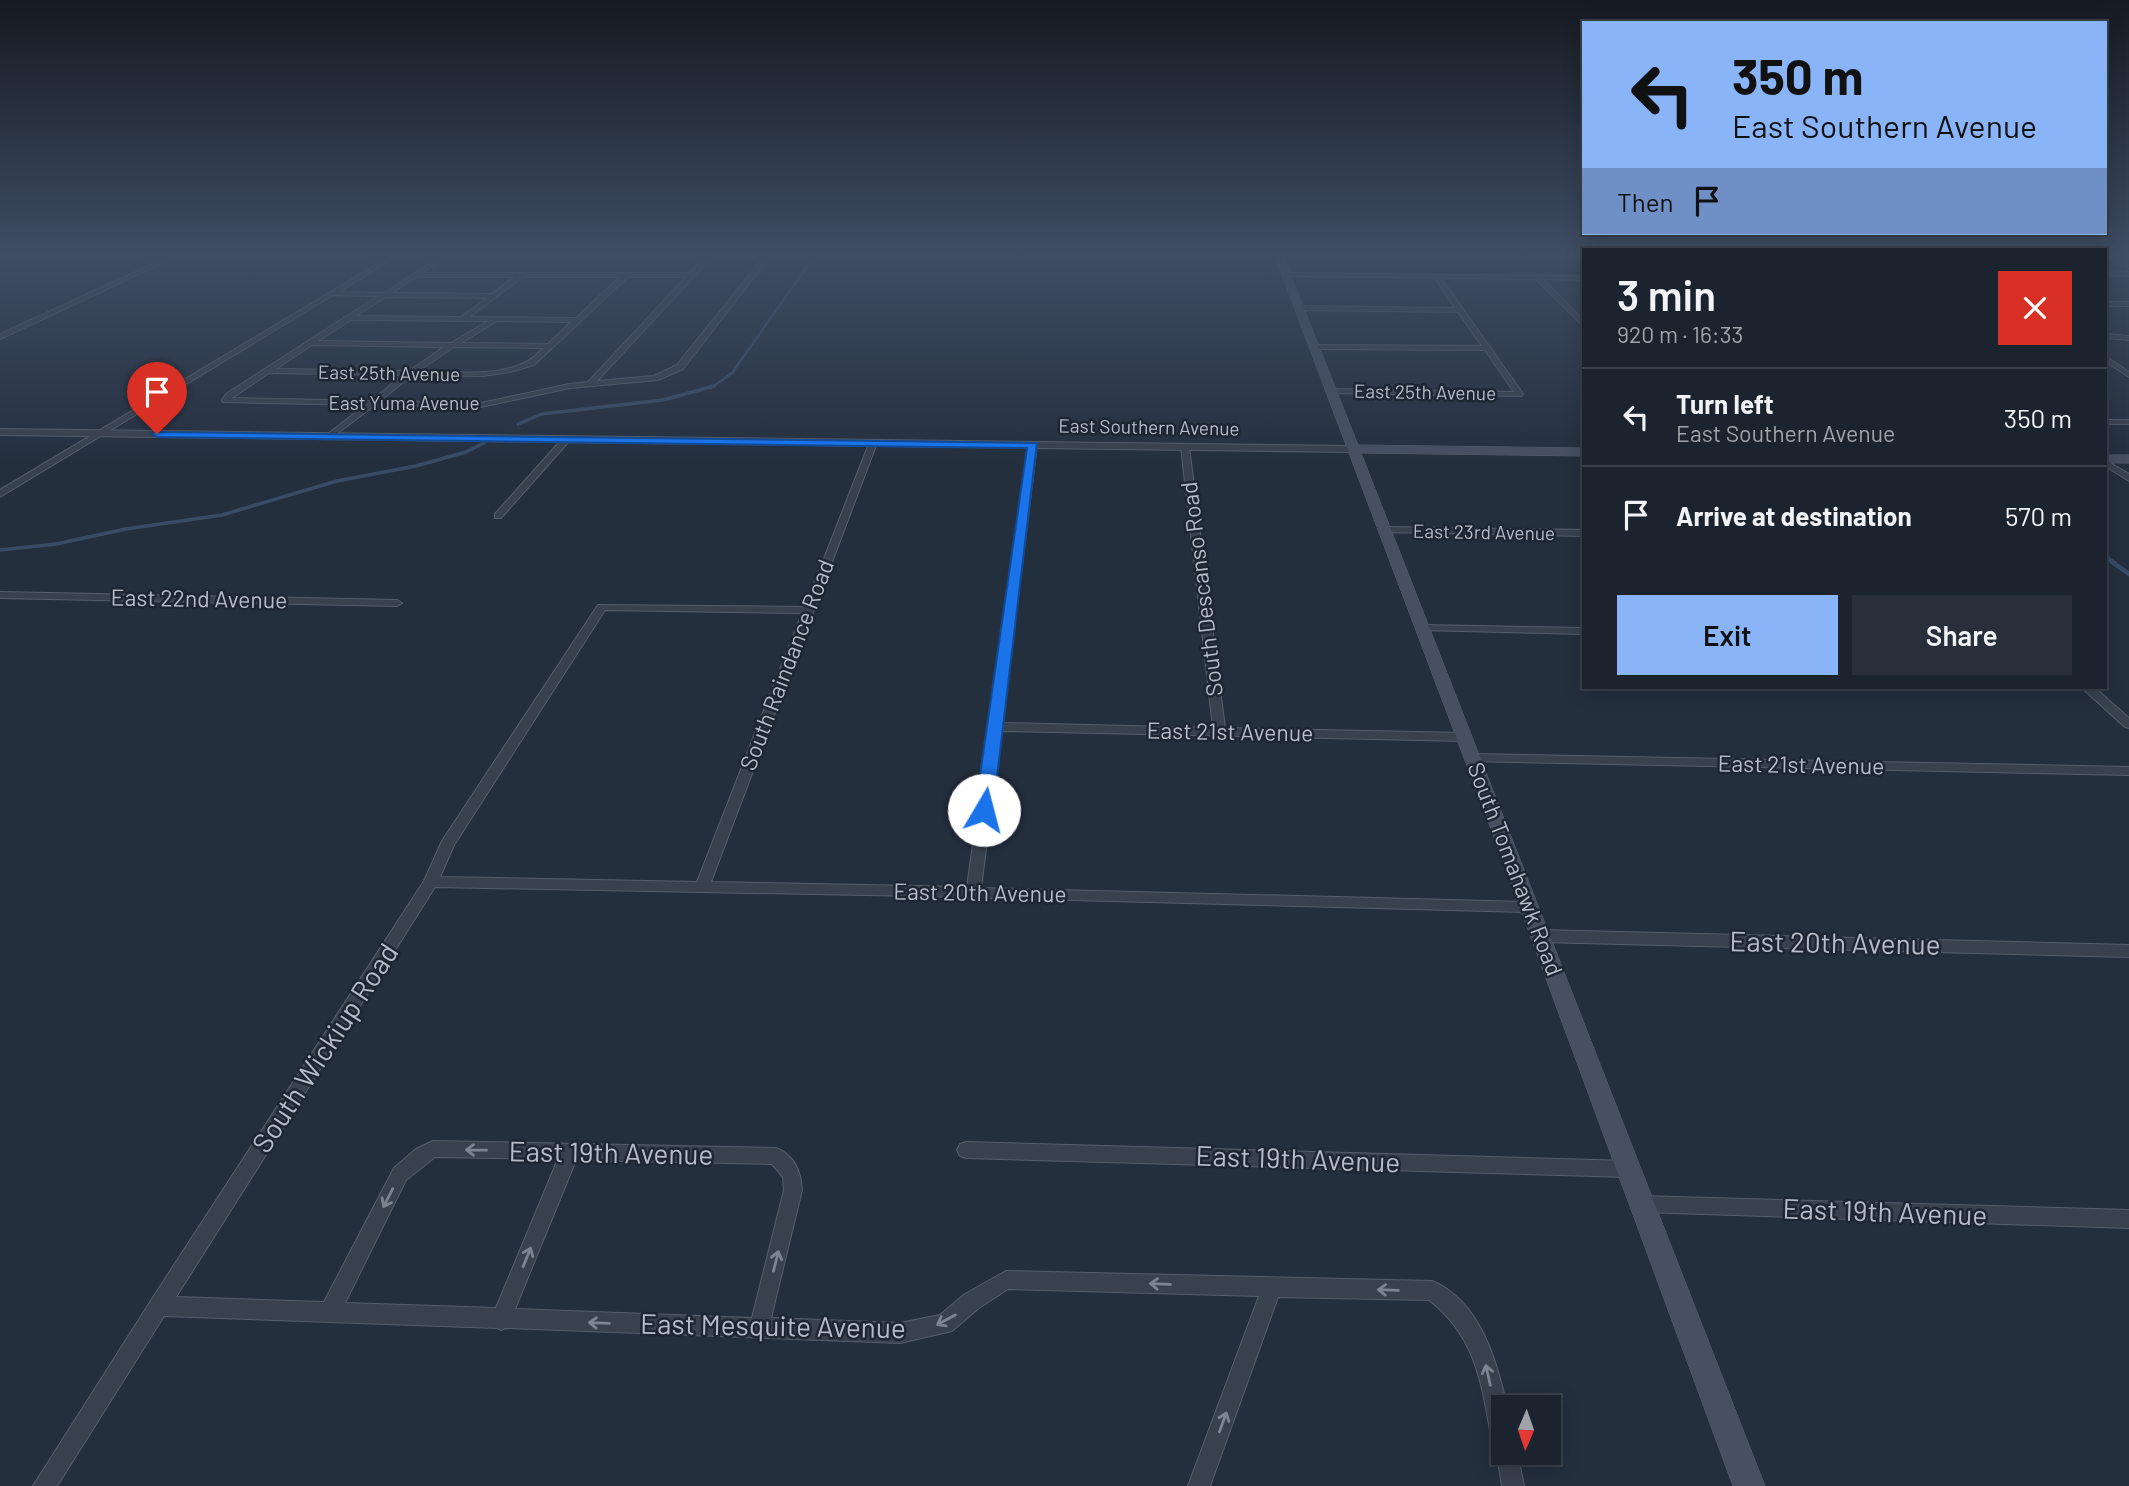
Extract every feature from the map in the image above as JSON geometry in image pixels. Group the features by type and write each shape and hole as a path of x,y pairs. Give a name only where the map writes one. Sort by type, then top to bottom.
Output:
{"main road":[{"name":"South Tomahawk Road","path":"1305,322 1749,1486"},
{"name":"East Southern Avenue","path":"1352,449 1582,452"},
{"path":"2107,460 2129,459"}],"street":[{"path":"0,337 32,322"},
{"path":"0,494 286,322"},
{"path":"267,371 342,322"},
{"path":"331,436 411,373 491,322"},
{"path":"311,343 551,346 576,322"},
{"path":"589,385 647,322"},
{"name":"East Yuma Avenue","path":"267,371 226,400 481,405 589,385 642,381 665,376 680,367 717,322"},
{"path":"1469,322 1488,348"},
{"path":"2107,336 2129,338"},
{"name":"East 25th Avenue","path":"267,371 483,374 510,370 531,363 551,346"},
{"path":"1314,346 1488,348"},
{"name":"East 25th Avenue","path":"1330,391 1520,394 1488,348"},
{"path":"2107,359 2128,374"},
{"path":"2107,373 2128,374"},
{"path":"2107,422 2129,422"},
{"name":"East Southern Avenue","path":"0,432 1352,449"},
{"path":"498,516 567,439"},
{"name":"South Raindance Road","path":"702,886 873,443"},
{"path":"973,893 1033,445"},
{"name":"South Descanso Road","path":"1185,447 1219,731"},
{"path":"2107,462 2129,478"},
{"name":"East 23rd Avenue","path":"1385,530 1582,533"},
{"name":"East 22nd Avenue","path":"0,595 397,603"},
{"name":"South Wickiup Road","path":"44,1486 431,883 447,844 602,607 808,610"},
{"path":"1423,628 1582,631"},
{"path":"2089,689 2129,724"},
{"name":"East 21st Avenue","path":"995,727 1465,737"},
{"name":"East 21st Avenue","path":"1473,758 2129,771"},
{"name":"East 20th Avenue","path":"431,883 702,886 1530,907"},
{"name":"East 20th Avenue","path":"1541,936 2129,951"},
{"name":"East 19th Avenue","path":"330,1312 400,1174 433,1149 776,1156 786,1164"},
{"name":"East 19th Avenue","path":"966,1150 1629,1169"},
{"path":"501,1320 570,1152"},
{"path":"759,1328 793,1190 792,1174 786,1164"},
{"name":"East 19th Avenue","path":"1642,1204 2129,1219"},
{"name":"East Mesquite Avenue","path":"159,1306 900,1333 945,1324 972,1301 1006,1280 1432,1291 1453,1303 1483,1349 1493,1395"},
{"path":"1199,1486 1272,1287"},
{"path":"1509,1465 1513,1486"}],"waterway":[{"path":"714,386 732,373 768,322"},
{"path":"518,424 542,414 663,400 714,386"},
{"path":"0,550 56,544 126,529 222,515 337,481 416,466 466,452 484,443"},
{"path":"2107,557 2115,563"},
{"path":"2112,562 2129,574"}],"route":[{"path":"157,434 1033,445 984,810"}]}
